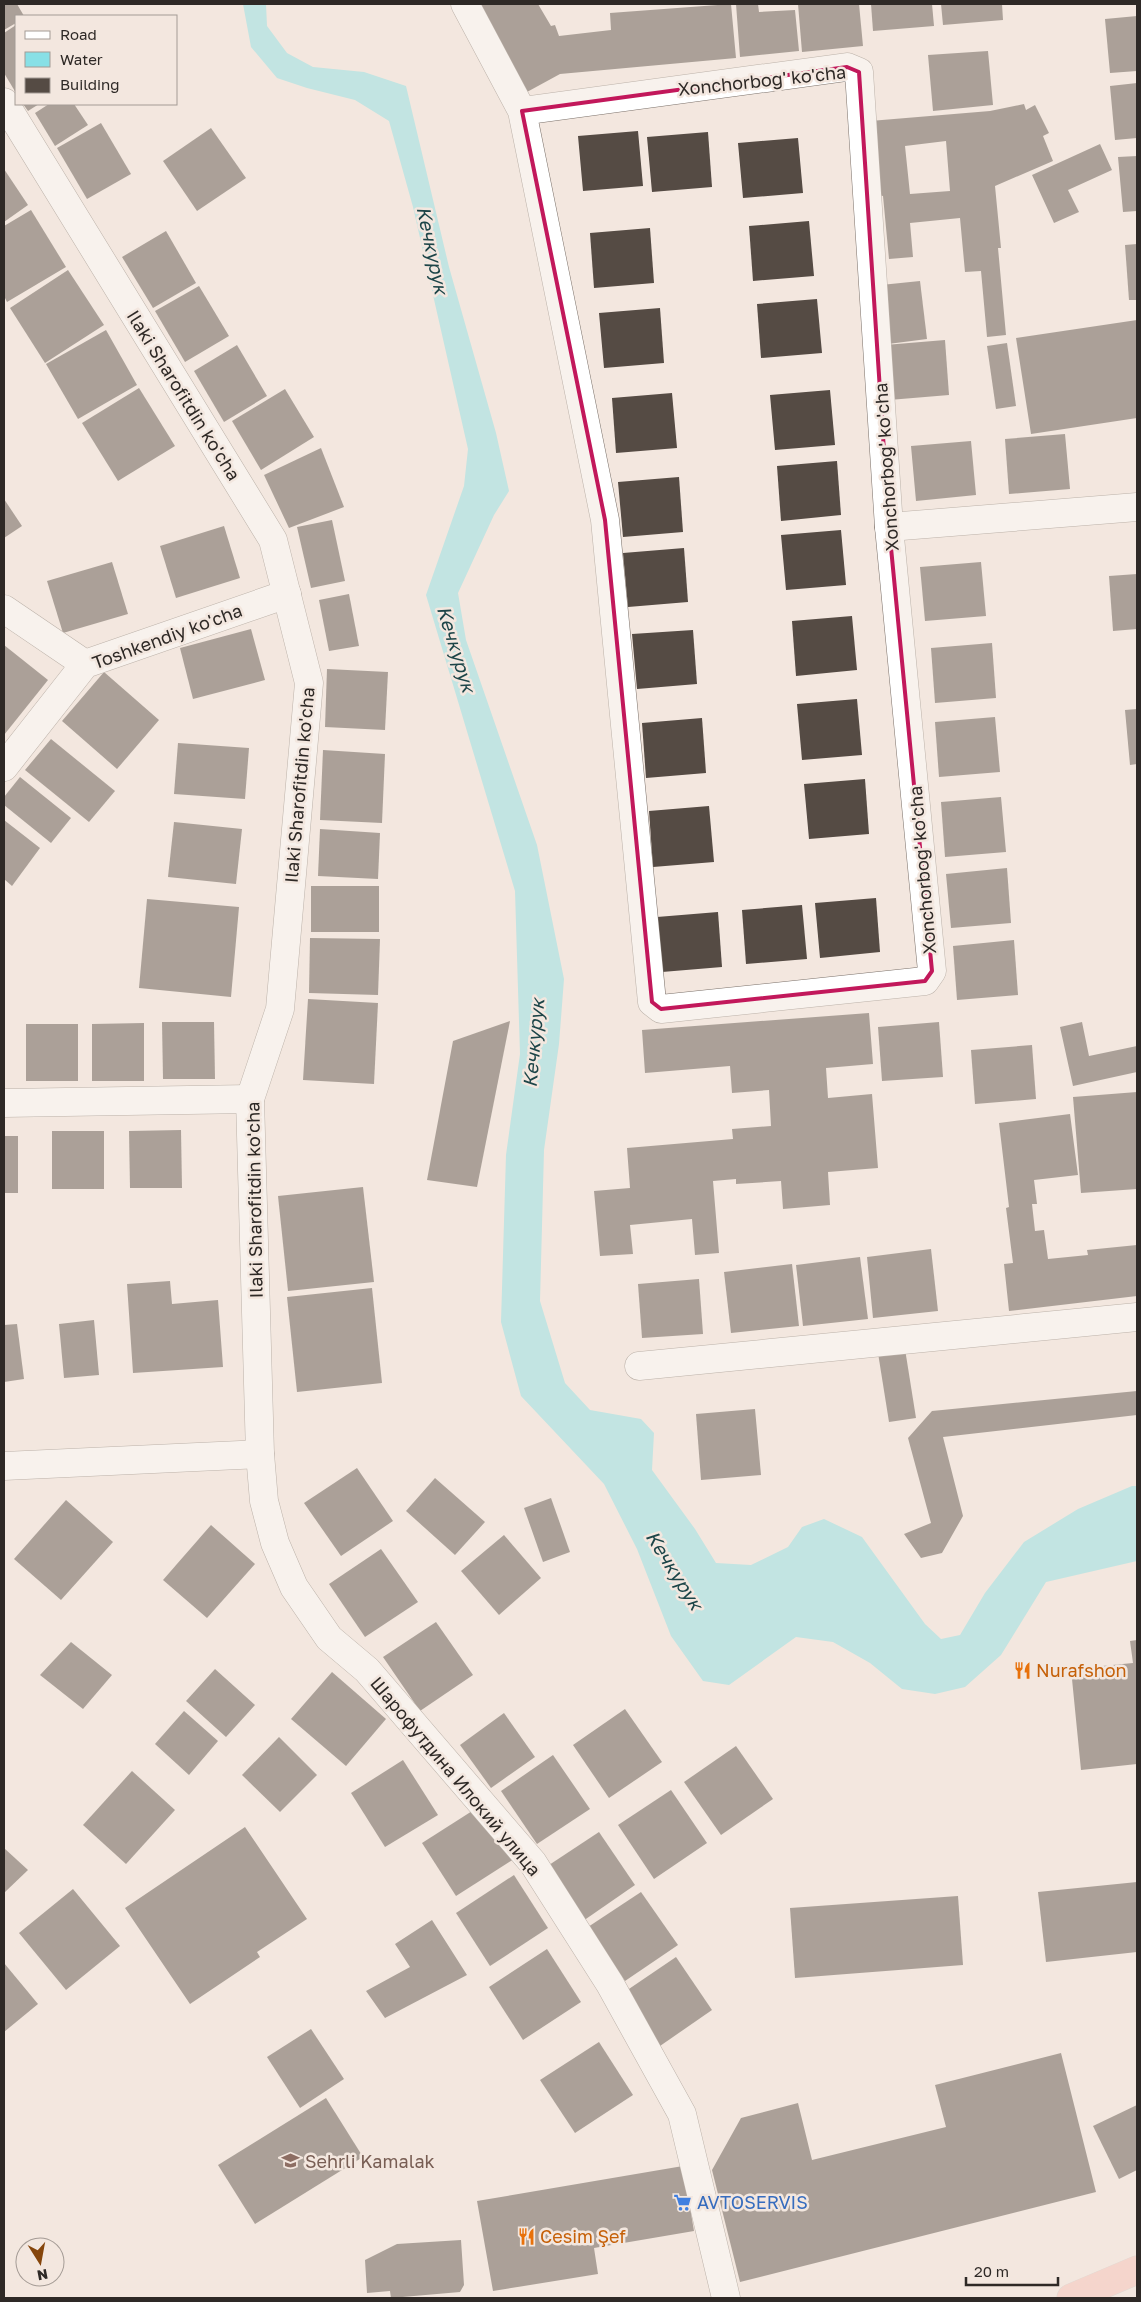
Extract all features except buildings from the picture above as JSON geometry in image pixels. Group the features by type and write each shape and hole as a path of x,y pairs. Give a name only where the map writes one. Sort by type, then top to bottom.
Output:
{"highway":[{"path":"1071,2298 1137,2270"}],"street":[{"name":"Xonchorbog' ko'cha","path":"465,4 522,111 605,520 652,1002 660,1009 925,981 932,972 889,527 859,72 846,67 522,111"},
{"name":"Ilaki Sharofitdin ko'cha","path":"4,102 273,540 309,683 280,1009 250,1099 260,1454"},
{"path":"889,527 1137,507"},
{"name":"Toshkendiy ko'cha","path":"4,767 85,664 287,594"},
{"path":"4,609 85,664"},
{"path":"4,1103 250,1099"},
{"path":"639,1366 1137,1317"},
{"path":"4,1466 260,1454"},
{"name":"Шарофутдина Илокий улица","path":"260,1454 267,1510 275,1543 294,1587 330,1638 367,1670 534,1863 610,1984 682,2114 726,2298"}],"highlighted area":[{"path":"847,67 859,72 889,527 932,971 925,981 661,1009 652,1002 605,520 522,111"}],"water":[{"name":"Кечкурук","path":"243,4 266,4 267,26 287,53 313,67 364,72 406,86 449,267 496,433 509,491 494,515 458,593 466,640 537,845 564,979 559,1044 544,1150 540,1301 565,1383 590,1410 641,1419 654,1433 652,1470 695,1529 716,1563 751,1565 788,1547 802,1527 824,1519 862,1537 925,1624 941,1639 960,1635 985,1593 1024,1542 1078,1509 1132,1486 1137,1486 1137,1561 1046,1582 1001,1655 965,1687 935,1694 902,1689 870,1663 833,1642 796,1637 729,1685 703,1681 671,1636 637,1549 604,1484 521,1396 501,1322 506,1155 520,1054 515,891 426,595 464,486 468,449 413,207 389,121 355,100 277,78 251,47"}],"place":[{"name":"Nurafshon","path":"1022,1670"},
{"name":"Sehrli Kamalak","path":"291,2161"},
{"name":"AVTOSERVIS","path":"683,2202"},
{"name":"Cesim Şef","path":"526,2236"}]}
